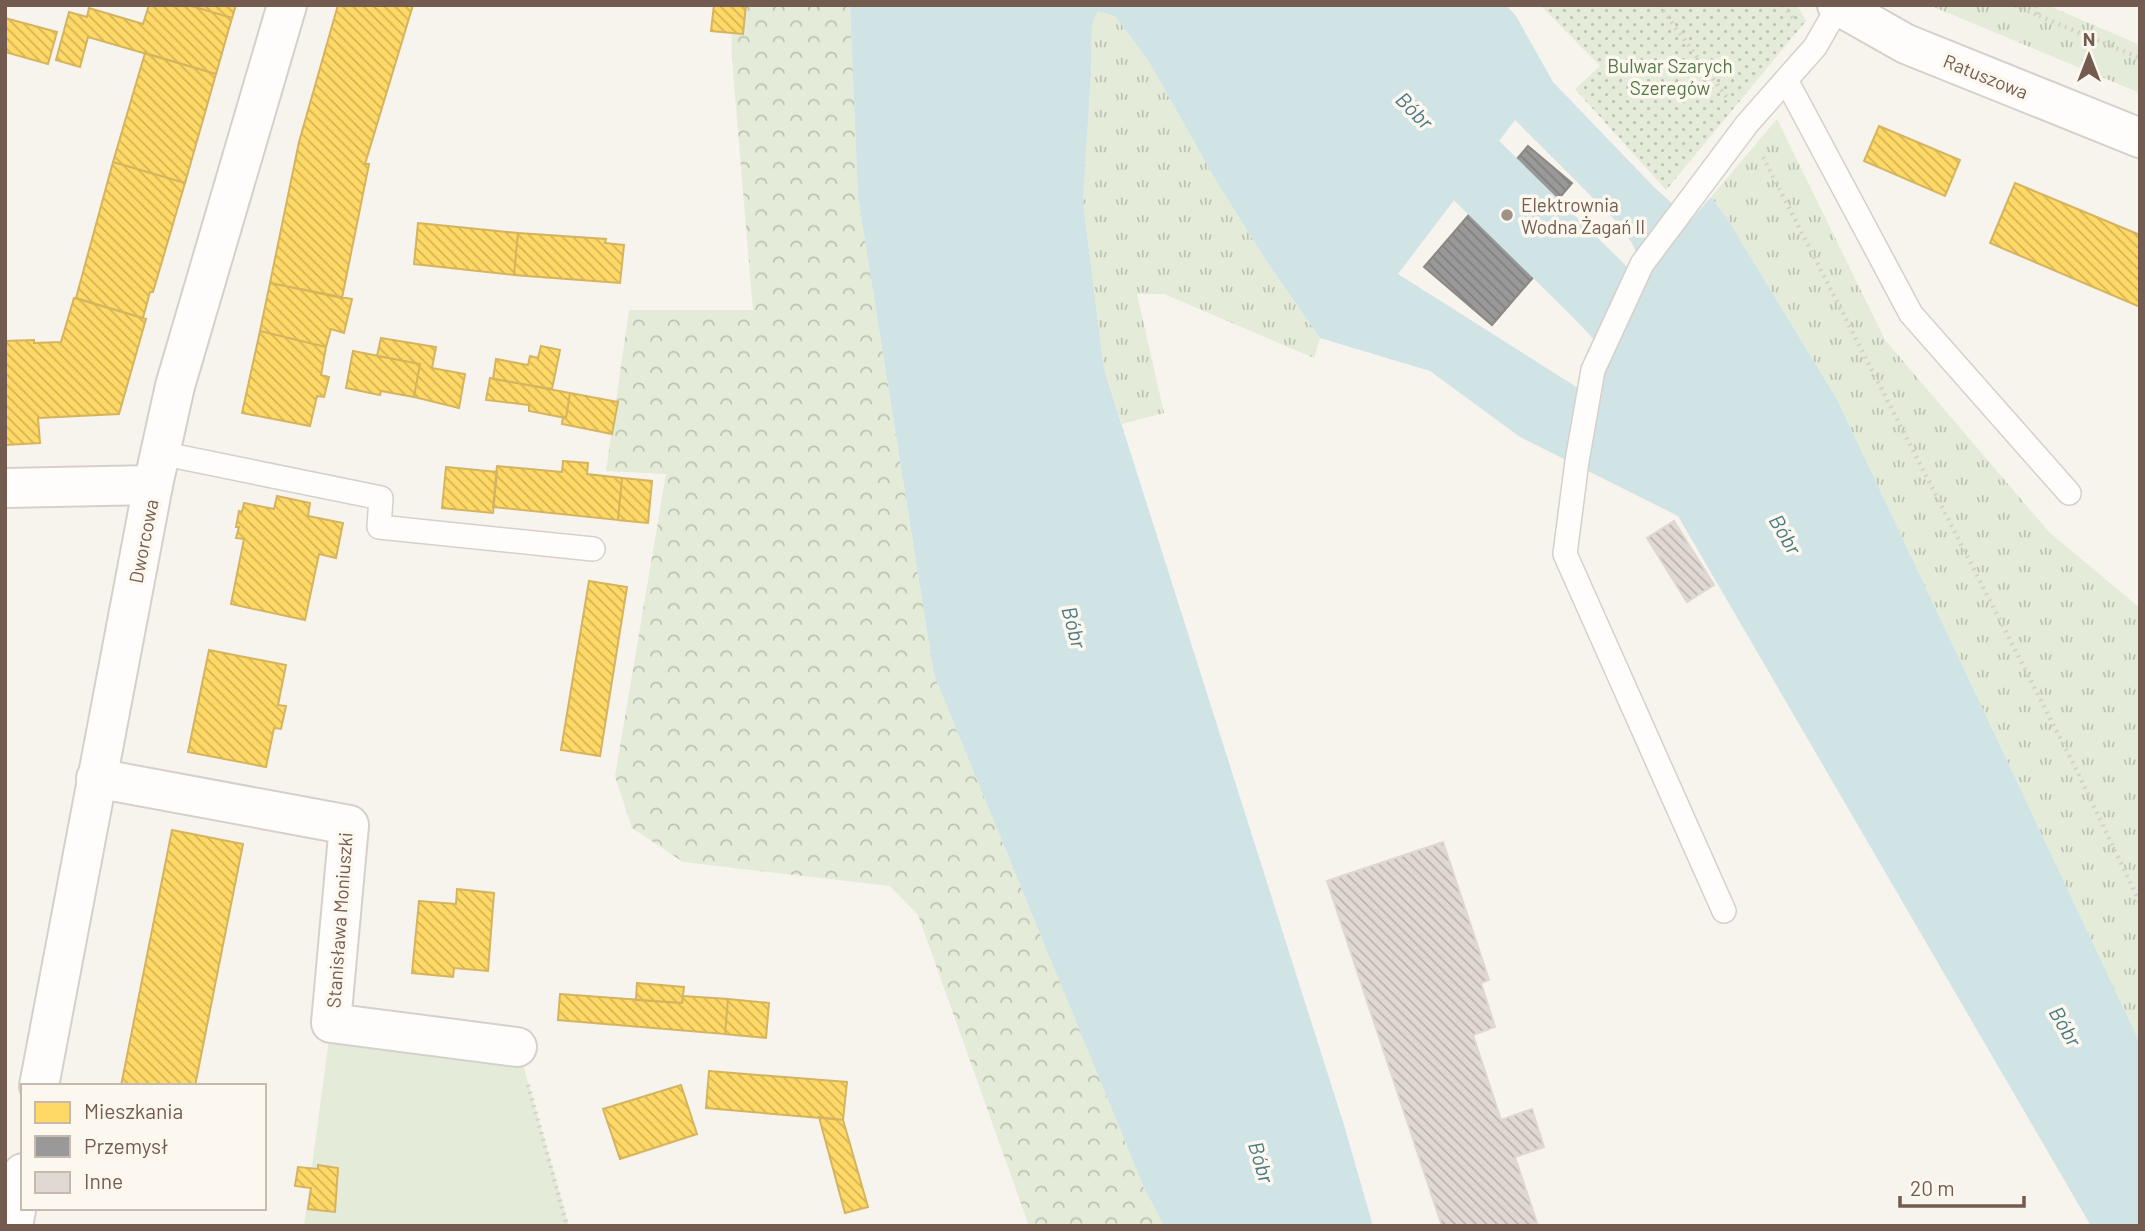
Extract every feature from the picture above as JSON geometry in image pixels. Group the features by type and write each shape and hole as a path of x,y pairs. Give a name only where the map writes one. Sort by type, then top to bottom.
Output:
{"street":[{"name":"Dworcowa","path":"39,1084 96,778 175,386 287,5"},
{"name":"Ratuszowa","path":"1837,6 1906,44 2140,138"},
{"path":"5,488 157,469"},
{"name":"Stanisława Moniuszki","path":"96,778 349,825 331,1023 517,1047"},
{"path":"13,1226 21,1184"}],"lane":[{"path":"1724,911 1565,554 1592,370 1642,264 1747,124 1815,47 1837,6"},
{"path":"1786,80 1911,314 2070,493"},
{"path":"157,469 381,498 379,527 593,549"}],"path":[{"path":"1659,5 1747,124 2075,767 2140,903"},
{"path":"2015,5 2140,58"},
{"path":"2036,5 2039,16"},
{"path":"517,1047 567,1226"}],"green space":[{"path":"731,5 850,5 858,197 934,675 1144,1188 1164,1226 1029,1226 918,915 890,886 683,862 632,828 615,776 666,474 606,471 629,310 753,310 732,59"},
{"name":"Bulwar Szarych Szeregów","path":"1540,5 1797,5 1806,21 1666,190 1575,89 1600,66"},
{"path":"1929,5 2047,5 2140,45 2140,93"},
{"path":"1098,11 1116,17 1149,62 1219,186 1320,338 1314,358 1164,294 1137,294 1164,413 1122,424 1104,369 1083,201 1092,25"},
{"path":"1777,119 1885,340 2049,532 2140,608 2140,1043 1838,401 1730,223 1711,197"},
{"path":"331,1024 518,1047 569,1226 304,1226"}],"water":[{"path":"850,5 1506,5 1516,16 1553,82 1655,188 1691,220 1711,197 1730,223 1838,401 2140,1043 2140,1226 2091,1226 1678,516 1520,437 1430,371 1320,338 1219,186 1149,62 1116,17 1098,11 1092,25 1083,201 1104,369 1344,1125 1373,1226 1164,1226 1144,1188 934,675 858,197","holes":["1515,120 1614,219 1632,243 1641,264 1578,388 1398,274"]}],"building: Mieszkania":[{"path":"149,5 188,5 232,18 216,74 88,37 80,67 56,60 69,12 87,17 89,8 143,24"},
{"path":"188,5 236,5 232,18"},
{"path":"338,5 413,5 365,164 369,164 342,298 270,283 299,142"},
{"path":"714,5 746,5 743,34 711,31"},
{"path":"5,18 57,32 48,64 5,52"},
{"path":"145,53 216,74 185,183 113,162"},
{"path":"1879,126 1960,160 1945,196 1864,161"},
{"path":"113,162 185,183 143,318 76,298"},
{"path":"2015,183 2140,235 2140,307 1990,243"},
{"path":"418,223 518,233 514,275 414,264"},
{"path":"518,233 606,239 605,243 624,245 620,283 514,275"},
{"path":"270,283 352,299 344,333 331,329 326,347 260,331"},
{"path":"74,298 146,319 119,414 38,418 40,443 5,445 5,341 61,342"},
{"path":"260,331 326,347 321,375 329,377 324,397 317,396 310,426 242,413"},
{"path":"381,338 436,347 432,368 465,374 459,408 414,397 420,364 377,356"},
{"path":"541,346 560,350 552,389 493,379 496,359 528,365 530,356 538,358"},
{"path":"353,351 420,364 414,397 381,391 380,395 346,388"},
{"path":"490,378 570,393 566,418 529,411 529,405 486,400"},
{"path":"570,393 618,402 612,434 562,424 563,417 566,418"},
{"path":"563,461 588,463 587,474 622,478 618,520 493,507 497,466 562,472"},
{"path":"446,467 497,472 493,513 442,508"},
{"path":"622,478 652,481 648,523 618,520"},
{"path":"277,496 310,503 308,516 343,523 336,558 319,554 305,620 231,604 244,539 236,538 239,511 242,512 244,503 274,509"},
{"path":"589,581 627,587 600,756 561,750"},
{"path":"209,650 286,665 278,705 286,706 281,729 274,728 266,767 188,752"},
{"path":"172,830 243,844 195,1084 121,1084"},
{"path":"457,889 494,893 488,971 454,968 453,977 412,973 419,901 456,904"},
{"path":"637,983 684,987 682,1003 636,1000"},
{"path":"560,994 682,1003 683,996 728,999 725,1034 558,1020"},
{"path":"728,999 769,1003 766,1038 725,1034"},
{"path":"709,1071 847,1082 843,1120 706,1108"},
{"path":"681,1085 697,1134 620,1159 603,1109"},
{"path":"819,1117 843,1120 868,1207 845,1213"},
{"path":"318,1165 338,1168 335,1212 308,1209 311,1188 295,1186 298,1167 318,1169"}],"building: Przemysł":[{"name":"Elektrownia Wodna Żagań II","path":"1528,146 1572,183 1518,247 1542,267 1492,325 1424,267"}],"building: Inne":[{"path":"1674,521 1714,585 1687,602 1647,538"},
{"path":"1443,842 1489,980 1481,983 1495,1027 1473,1035 1501,1120 1532,1109 1544,1147 1515,1157 1538,1226 1442,1226 1327,881"}],"waterway":[{"name":"Bóbr","path":"1308,5 1596,288 1681,377"}],"place":[{"name":"Elektrownia Wodna Żagań II","path":"1507,215"}]}
